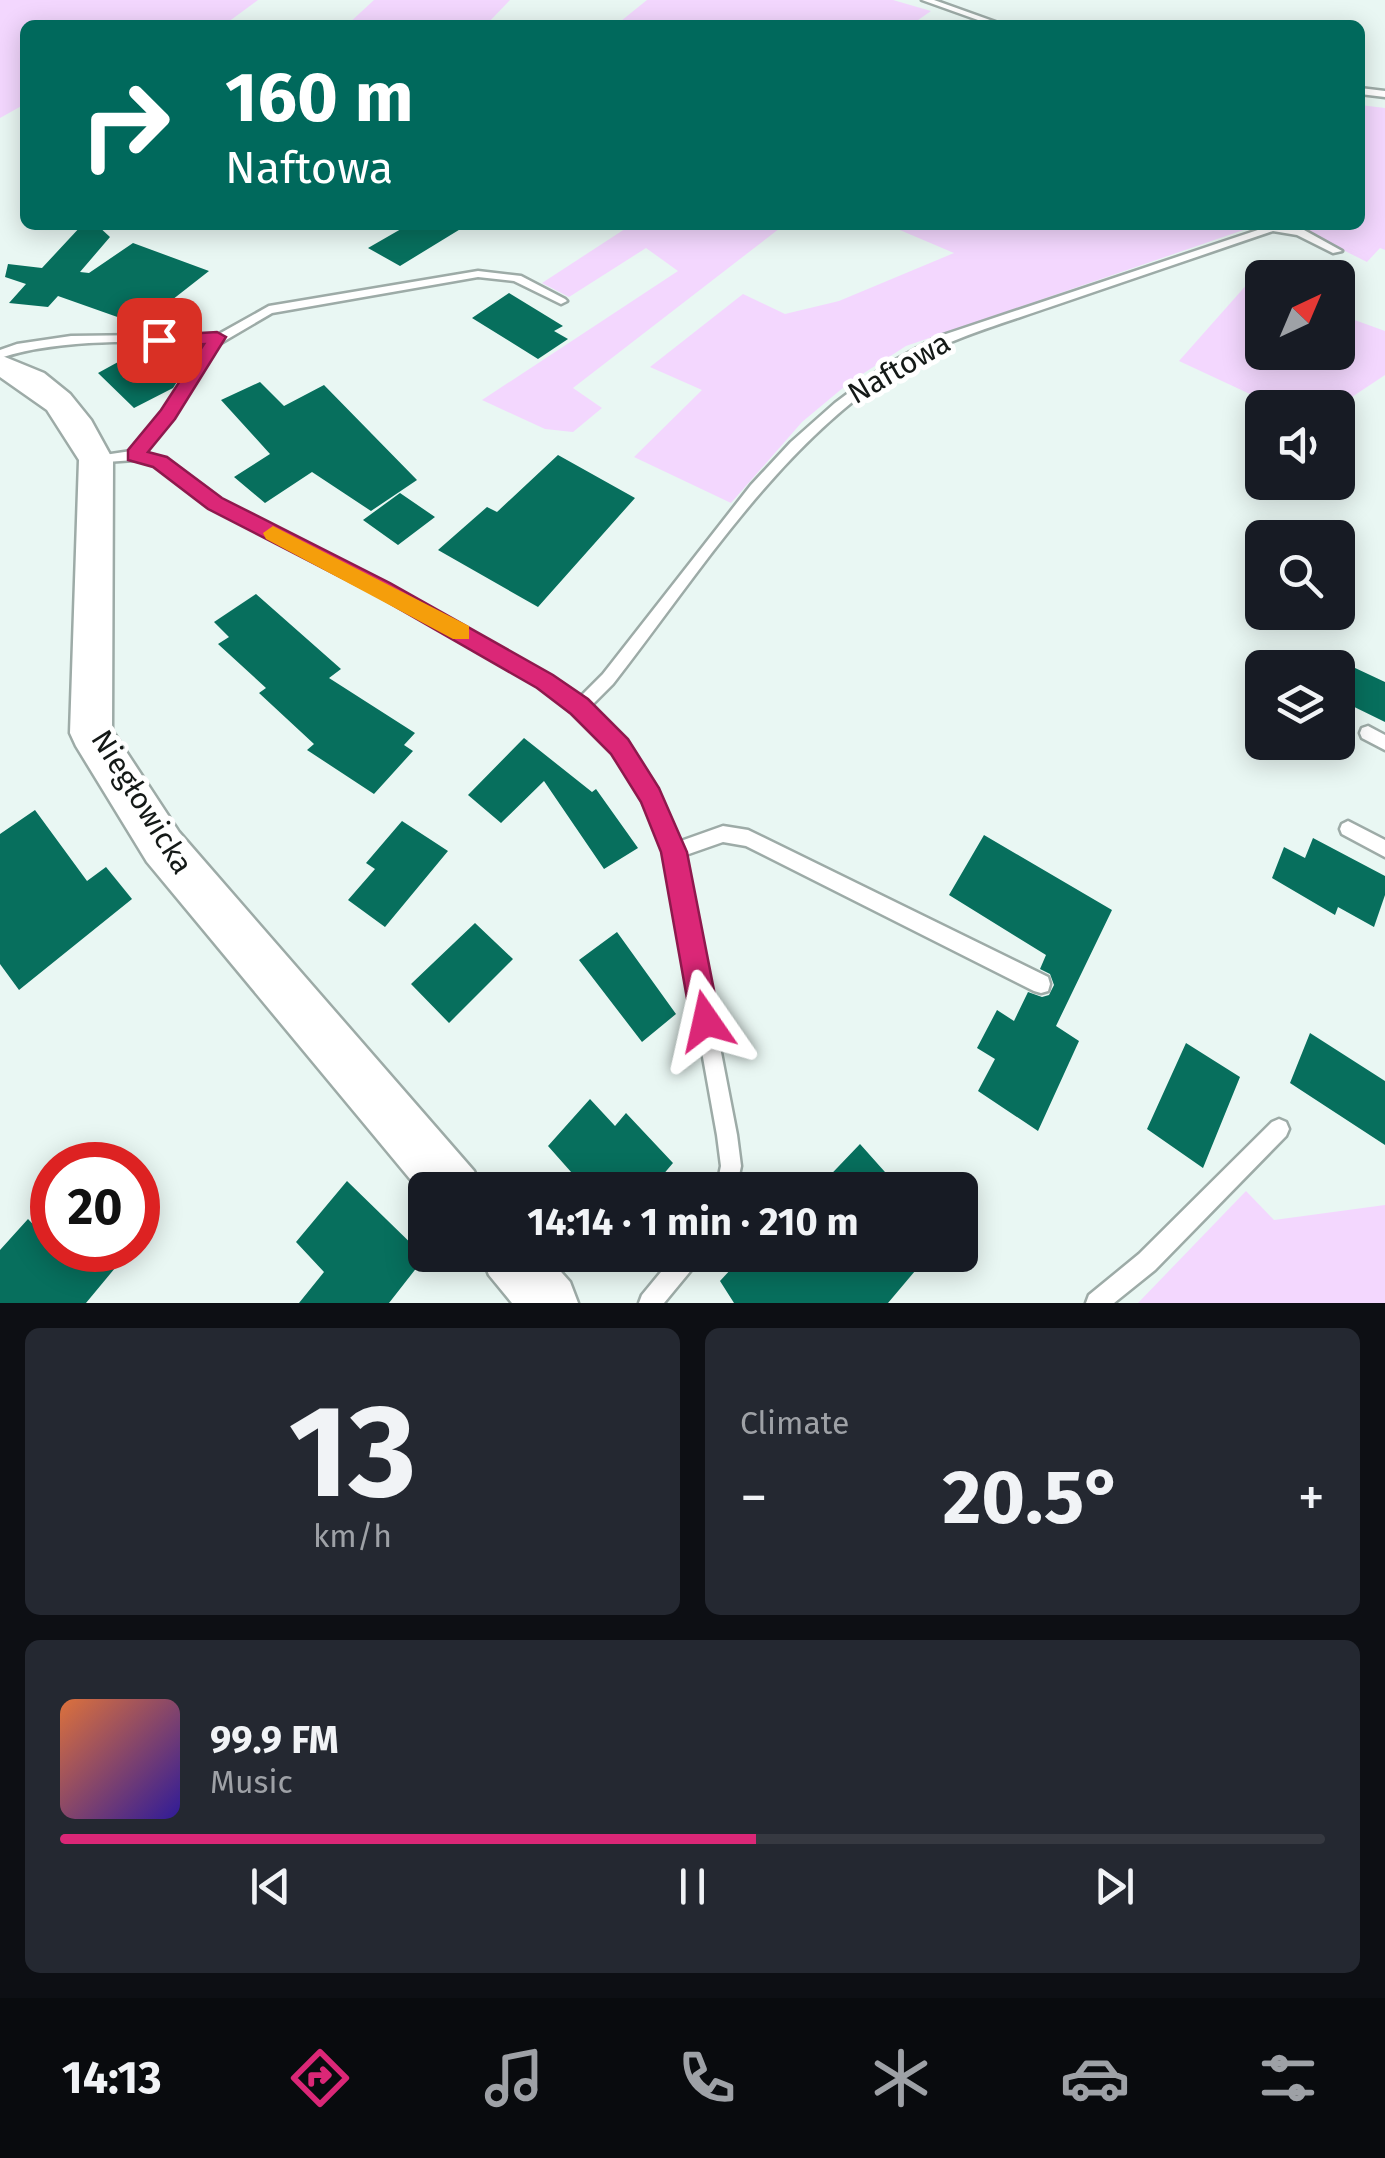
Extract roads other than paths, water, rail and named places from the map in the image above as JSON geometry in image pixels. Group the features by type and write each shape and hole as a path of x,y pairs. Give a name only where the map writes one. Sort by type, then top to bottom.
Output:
{"street":[{"name":"Niegłowicka","path":"0,365 54,394 116,457 99,475 91,577 91,733 163,847 439,1172"},
{"path":"523,1272 549,1303"}],"lane":[{"path":"926,0 985,20"},
{"name":"Naftowa","path":"580,706 608,679 748,496 800,437 840,400 896,362 954,335 1265,230"},
{"name":"Naftowa","path":"1293,230 1337,251"},
{"path":"116,457 168,414 217,337 253,316 286,305 465,275 517,278 561,301"},
{"path":"0,354 19,346 55,340 217,337"},
{"path":"116,457 160,462 215,504 445,622 580,706 635,769 674,852 730,1172"},
{"path":"1368,734 1385,743"},
{"path":"1348,829 1385,850"},
{"path":"674,852 723,834 748,838 1041,984"},
{"path":"1097,1303 1147,1262 1279,1130"},
{"path":"650,1303 676,1272"}]}
